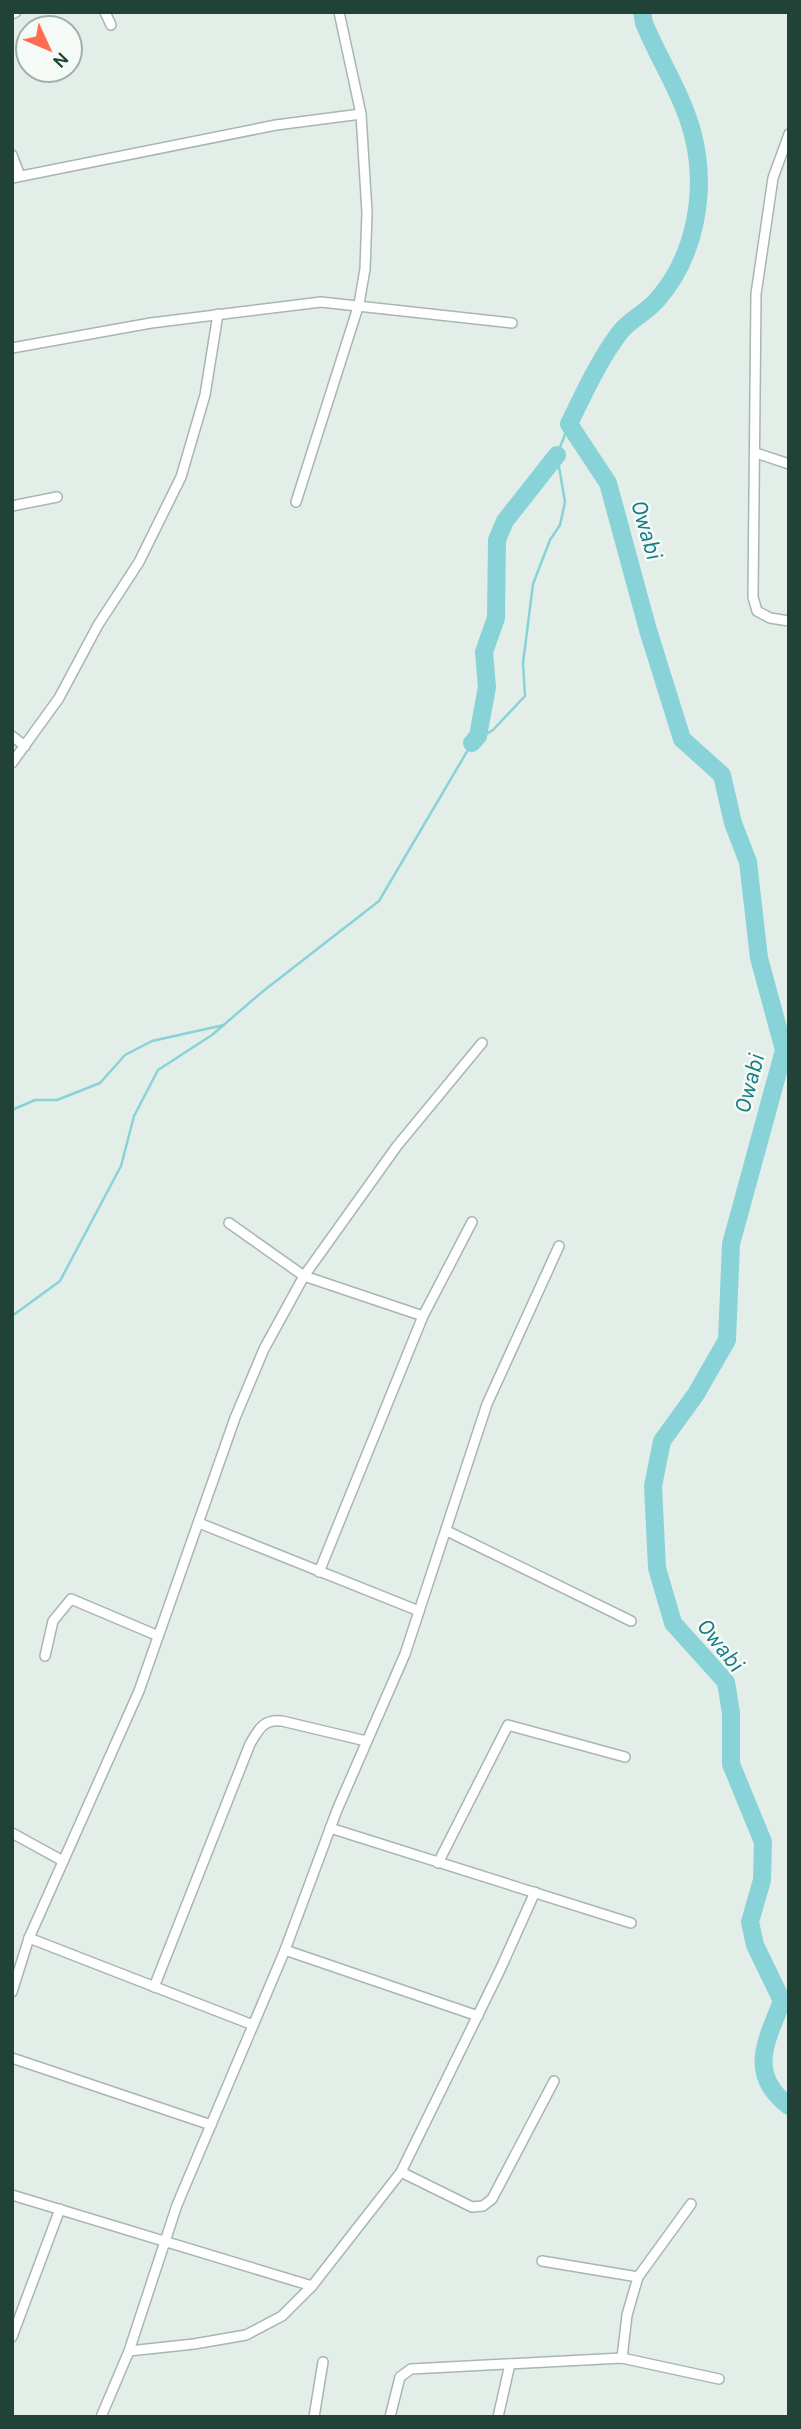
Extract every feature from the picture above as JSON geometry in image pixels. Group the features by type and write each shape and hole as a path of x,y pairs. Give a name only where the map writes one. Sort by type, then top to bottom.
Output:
{"street":[{"path":"105,12 111,25"},
{"path":"296,502 359,304 367,213 361,114 339,12"},
{"path":"12,155 16,177 276,125 361,114"},
{"path":"789,134 773,178 756,293 756,453 753,466 753,597 757,611 770,618 789,621"},
{"path":"12,348 218,314 321,302 359,304 512,323"},
{"path":"12,763 59,698 98,625 139,562 181,477 205,396 218,314"},
{"path":"756,453 789,464"},
{"path":"12,506 57,497"},
{"path":"12,736 25,746"},
{"path":"12,1992 29,1938 139,1690 156,1635 200,1523 235,1418 264,1349 304,1276 397,1146 482,1043"},
{"path":"319,1572 424,1316 472,1222"},
{"path":"229,1223 304,1276 424,1316"},
{"path":"101,2417 129,2351 164,2240 285,1950 330,1828 405,1654 487,1404 559,1246"},
{"path":"200,1523 419,1611"},
{"path":"447,1531 631,1622"},
{"path":"45,1656 53,1621 71,1599 156,1635"},
{"path":"154,1987 250,1744 261,1726 271,1720 282,1721 366,1741"},
{"path":"438,1863 508,1725 625,1757"},
{"path":"330,1828 631,1923"},
{"path":"12,1833 62,1861"},
{"path":"129,2351 246,2335 282,2316 312,2286 401,2172 478,2016 535,1892"},
{"path":"29,1938 253,2025"},
{"path":"285,1950 478,2016"},
{"path":"12,2058 211,2125"},
{"path":"401,2172 472,2207 483,2206 492,2199 554,2081"},
{"path":"12,2196 312,2286"},
{"path":"622,2358 626,2315 638,2277 691,2204"},
{"path":"12,2337 60,2210"},
{"path":"542,2261 638,2277"},
{"path":"390,2417 400,2377 407,2370 622,2358 719,2379"},
{"path":"314,2417 323,2362"},
{"path":"498,2417 510,2364"}],"waterway":[{"name":"Owabi","path":"642,12 644,23 683,106 693,135 699,178 695,222 681,263 670,283 653,304 625,327 613,341 569,424 608,483 648,630 682,739 722,775 733,823 748,862 759,958 784,1050 731,1244 727,1340 696,1394 662,1441 653,1486 657,1568 673,1623 726,1682 731,1713 731,1764 763,1842 762,1880 750,1922 755,1945 782,2001 766,2044 764,2070 776,2094 789,2106"},
{"path":"12,1316 60,1281 121,1166 134,1116 158,1070 212,1035 262,992 379,901 472,743 493,730 525,696 523,663 533,584 550,540 560,525 565,502 557,455 569,424"},
{"path":"472,743 478,736 487,687 484,652 496,618 497,540 505,521 557,455"},
{"path":"12,1110 35,1100 57,1100 100,1083 125,1055 152,1041 224,1025"}]}
